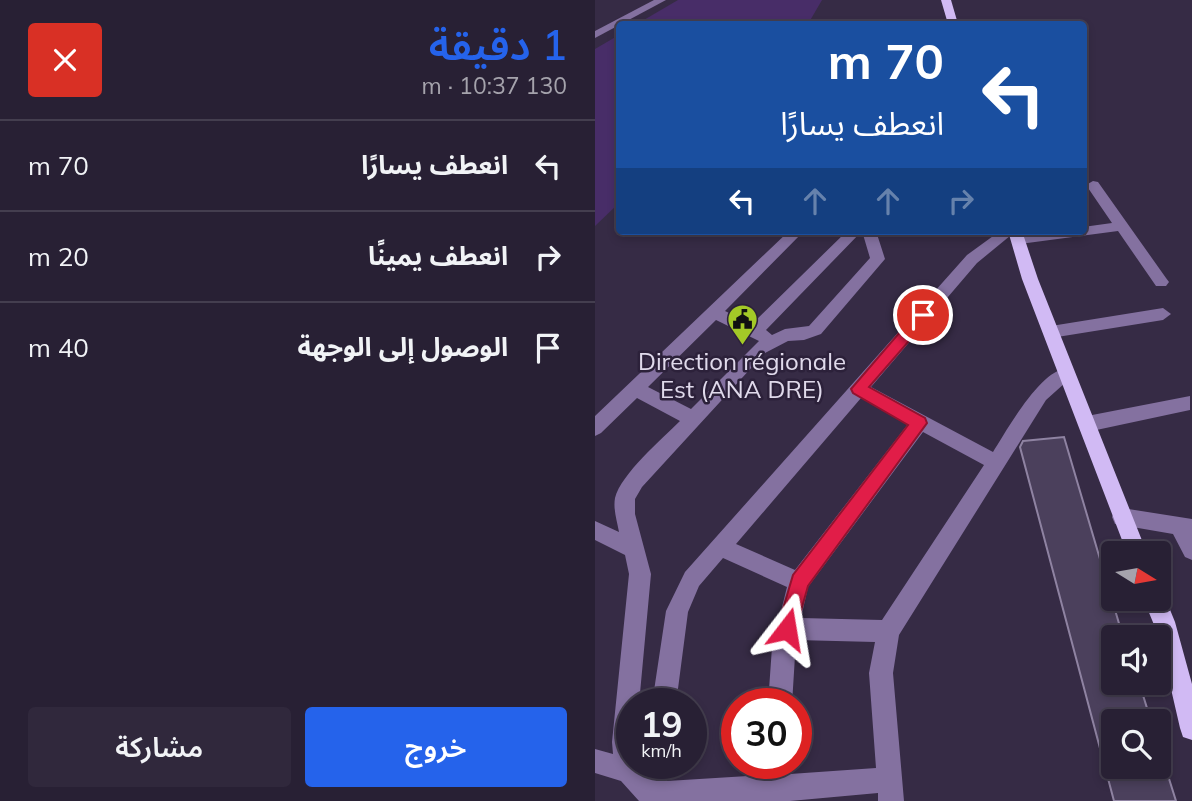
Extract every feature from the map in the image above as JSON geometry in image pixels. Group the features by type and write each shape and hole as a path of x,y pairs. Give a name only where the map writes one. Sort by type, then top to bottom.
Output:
{"main road":[{"path":"946,0 952,21"},
{"path":"1014,235 1132,541"},
{"path":"1159,611 1192,728"}],"street":[{"path":"621,21 661,0"},
{"path":"595,35 616,24"},
{"path":"1093,186 1161,282"},
{"path":"1087,229 1122,226"},
{"path":"595,428 793,235"},
{"path":"754,332 851,235"},
{"path":"629,688 640,574 625,514 625,498 635,481 759,349 771,340 815,330 846,297 878,259 870,235"},
{"path":"666,688 677,611 692,579 972,259 1014,235"},
{"path":"713,312 771,340"},
{"path":"1051,332 1163,314"},
{"path":"653,798 777,784 890,791 881,673 888,631 1040,395 1067,373"},
{"path":"635,389 693,419"},
{"path":"859,389 997,463"},
{"path":"1087,424 1190,403"},
{"path":"781,688 783,647 799,582 919,423"},
{"path":"1122,517 1186,527 1192,550"},
{"path":"595,530 634,549"},
{"path":"721,547 799,582"},
{"path":"787,629 888,631"},
{"path":"595,761 616,767"},
{"path":"635,779 653,798"},
{"path":"653,798 655,779"}],"shaded area":[{"path":"678,0 822,0 810,21 642,21"},
{"path":"616,37 616,206 595,226 595,49"}],"building":[{"path":"1064,437 1101,562 1101,611 1115,611 1119,625 1101,625 1101,695 1143,695 1147,709 1101,709 1101,752 1020,447 1023,441"},
{"path":"1108,779 1169,779 1176,801 1114,801"}],"place":[{"name":"Direction régionale Est (ANA DRE)","path":"742,347"}],"route":[{"path":"787,629 799,582 919,423 859,389 923,315"}]}
